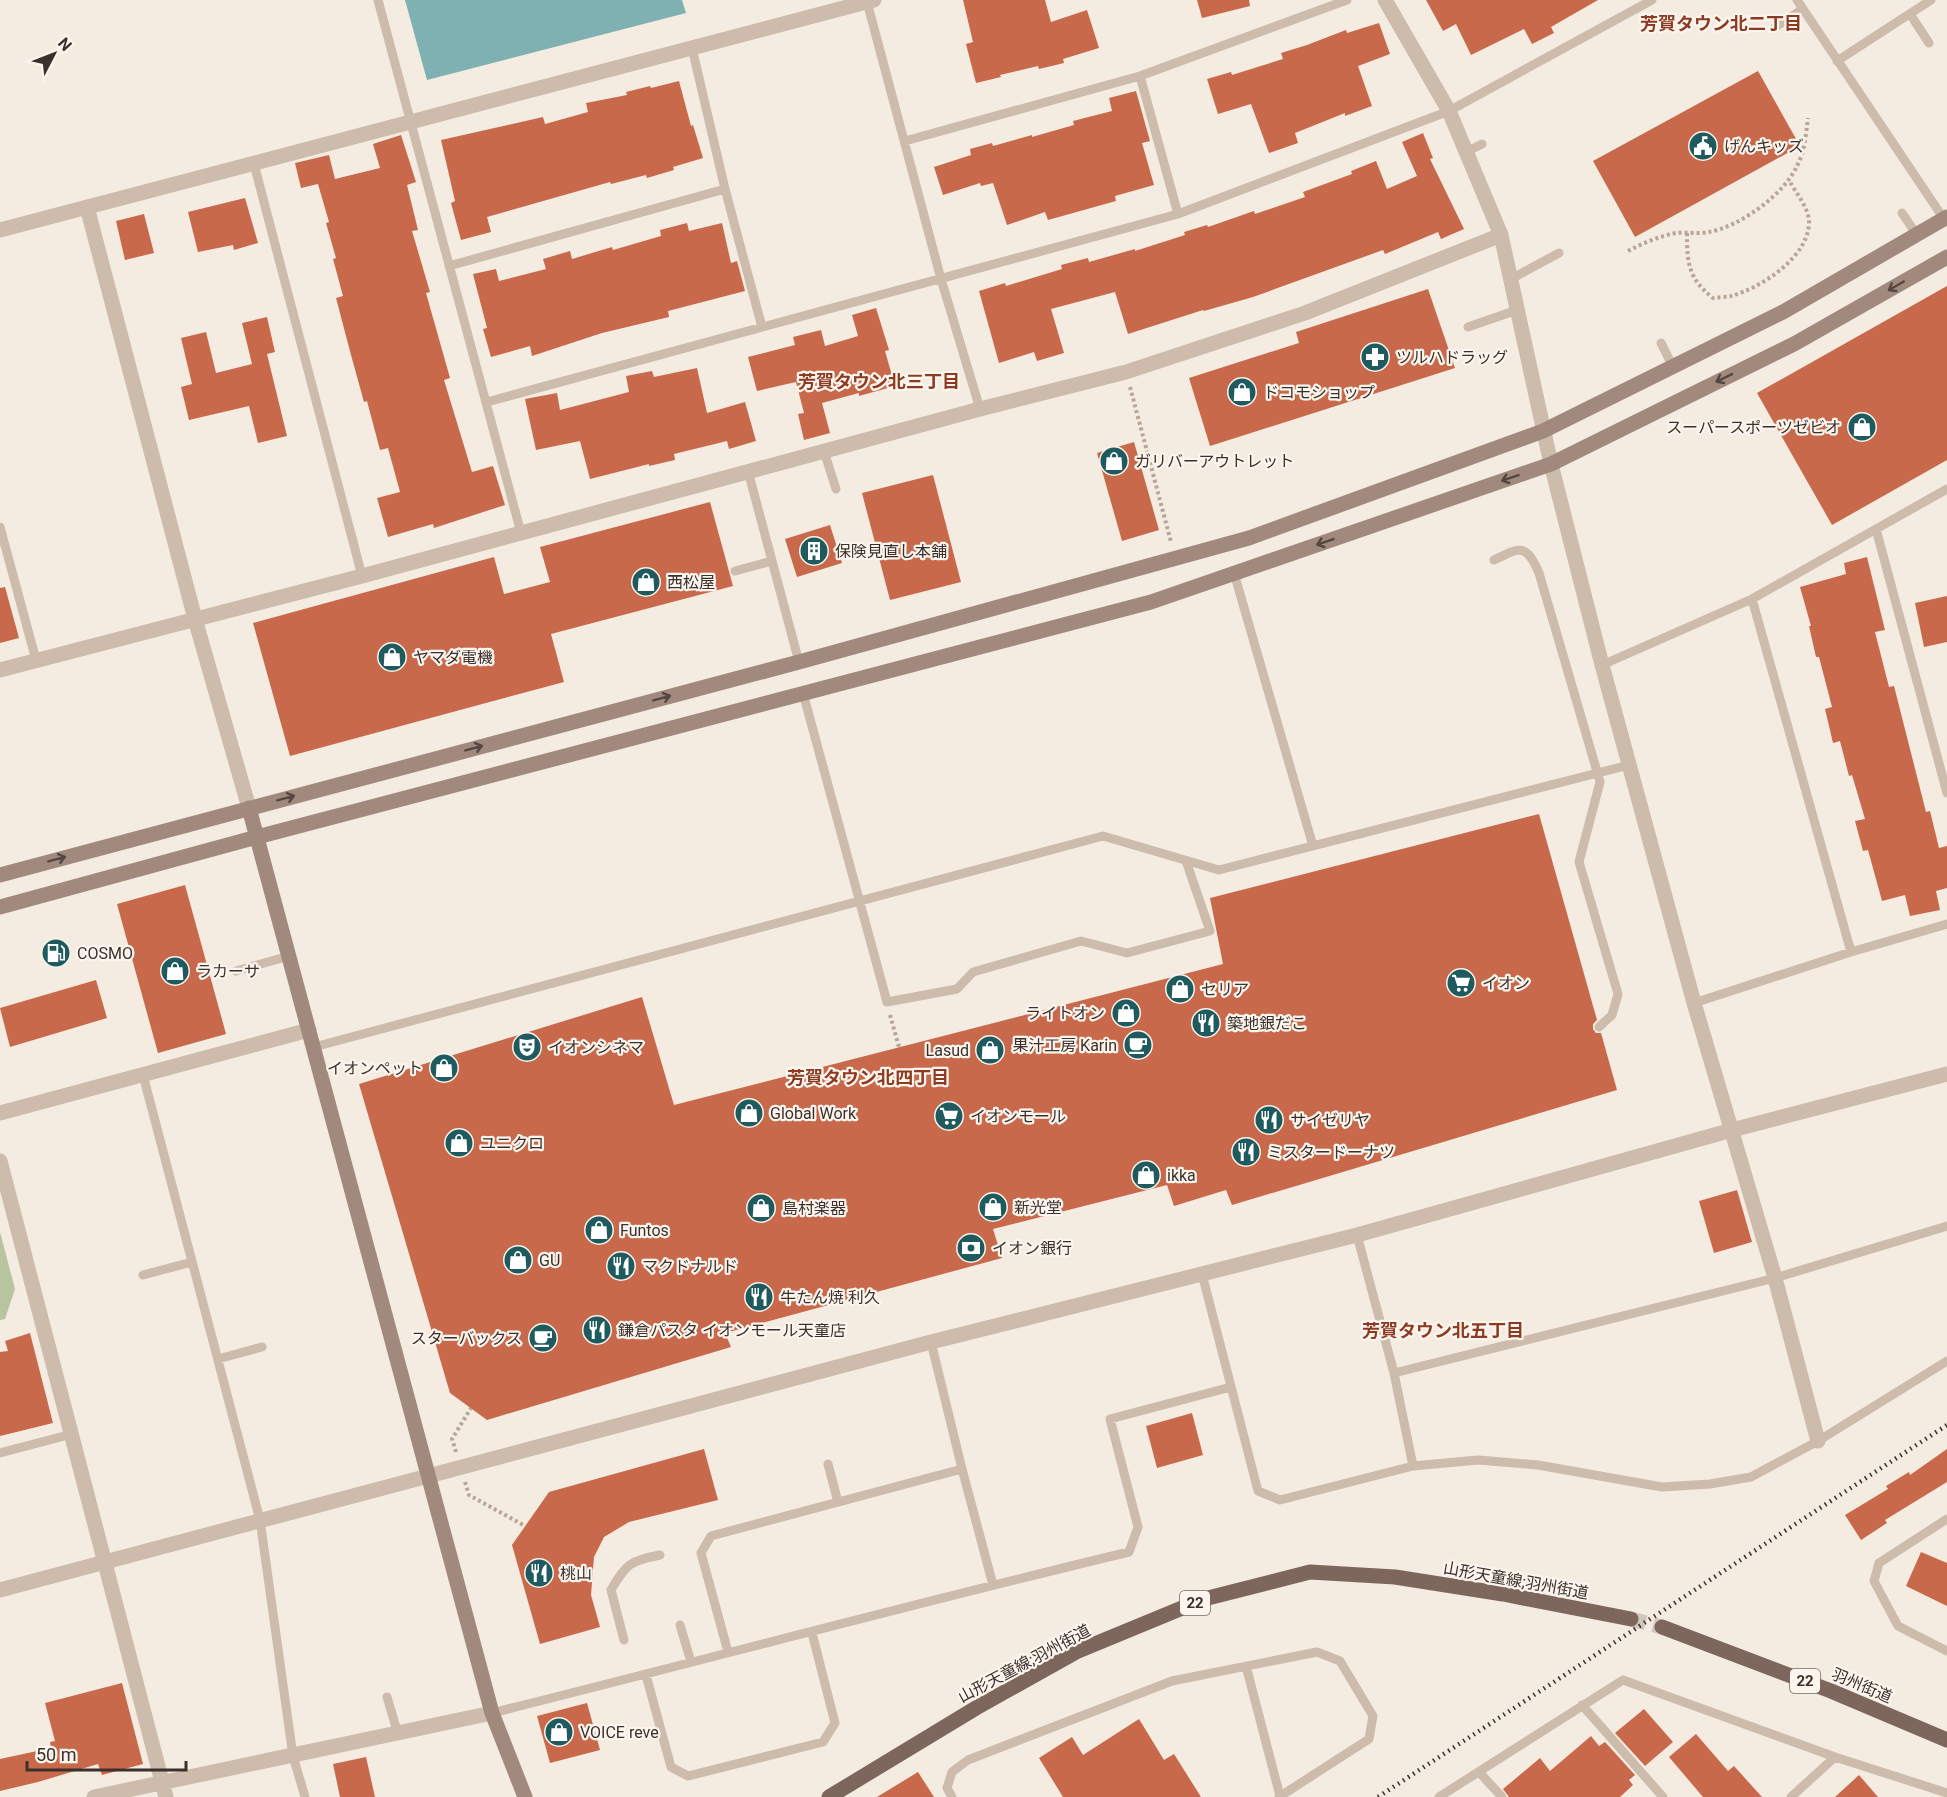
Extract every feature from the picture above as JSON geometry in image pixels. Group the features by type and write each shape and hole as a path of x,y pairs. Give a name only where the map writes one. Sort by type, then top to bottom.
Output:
{"main road":[{"name":"山形天童線;羽州街道","path":"828,1797 976,1708 1078,1651 1204,1599 1310,1572 1395,1577 1503,1594 1631,1619"},
{"name":"羽州街道","path":"1662,1627 1831,1691 1947,1740"}],"street":[{"path":"1384,0 1449,111 1501,236 1551,464 1602,665 1694,1003 1775,1278 1818,1442"},
{"path":"0,230 870,1"},
{"path":"87,207 195,619 257,837 492,1713 525,1797"},
{"path":"0,874 799,662 1249,538 1544,431 1783,312 1946,218"},
{"path":"0,670 1126,372 1305,313 1501,236"},
{"path":"0,907 257,837 1151,602 1551,464 1794,344 1947,258"},
{"path":"0,1113 309,1030"},
{"path":"0,1590 931,1341 1357,1234 1732,1130 1947,1074"},
{"path":"0,1161 166,1797"},
{"path":"94,1797 492,1713"}],"lane":[{"path":"378,0 521,532"},
{"path":"905,141 1140,76 1347,0"},
{"path":"487,402 1178,214 1449,111 1652,0"},
{"path":"1797,0 1946,218"},
{"path":"1837,61 1931,0"},
{"path":"870,1 941,279 980,409"},
{"path":"1774,27 1803,9"},
{"path":"1910,14 1929,43"},
{"path":"692,48 725,189 762,327"},
{"path":"1140,76 1178,214"},
{"path":"1466,152 1482,144"},
{"path":"254,164 362,576"},
{"path":"449,266 725,189"},
{"path":"1902,213 1917,235"},
{"path":"1511,279 1559,253"},
{"path":"1468,327 1517,310"},
{"path":"1661,344 1673,367"},
{"path":"824,451 836,489"},
{"path":"748,471 799,662"},
{"path":"1602,665 1752,599 1947,489"},
{"path":"0,527 36,660"},
{"path":"1876,529 1947,793"},
{"path":"1494,560 1516,549 1523,550 1533,559 1600,782 1579,862 1618,994 1612,1015 1599,1027"},
{"path":"735,571 772,561"},
{"path":"1234,573 1313,846"},
{"path":"1752,599 1851,952"},
{"path":"803,693 887,1002 957,989 973,972 1081,941 1127,953 1210,931 1186,861"},
{"path":"314,1047 1102,836 1219,870 1629,765"},
{"path":"1694,1003 1851,952 1947,924"},
{"path":"236,971 289,956"},
{"path":"143,1075 260,1520 293,1756 305,1797"},
{"path":"1394,1373 1775,1278 1947,1226"},
{"path":"1357,1234 1394,1373 1413,1466"},
{"path":"142,1275 192,1262"},
{"path":"1202,1274 1258,1491 1280,1500 1413,1466 1478,1460 1538,1465 1662,1487 1710,1484 1751,1477 1818,1442 1947,1361"},
{"path":"931,1341 993,1585"},
{"path":"218,1359 262,1347"},
{"path":"492,1713 1129,1552 1138,1527 1110,1419 1232,1387"},
{"path":"0,1453 72,1434"},
{"path":"828,1464 838,1502"},
{"path":"728,1652 701,1553 711,1536 962,1469"},
{"path":"1947,1519 1879,1563 1874,1581 1898,1626 1947,1651"},
{"path":"624,1640 610,1590 621,1572 634,1560 660,1555"},
{"path":"680,1624 691,1662"},
{"path":"646,1675 671,1767 688,1776 824,1742 835,1723 812,1633"},
{"path":"952,1797 947,1788 952,1772 968,1760 1172,1681 1246,1666 1317,1652 1340,1661 1373,1716 1369,1739 1279,1797 1246,1666"},
{"path":"1439,1797 1623,1680 1835,1757 1947,1793"},
{"path":"387,1697 398,1734"},
{"path":"1582,1705 1663,1797"},
{"path":"1791,1797 1835,1757"},
{"path":"1479,1772 1502,1797"}],"path":[{"path":"1629,251 1652,240 1676,233 1709,232 1745,217 1766,203 1789,180 1798,164 1805,146 1808,118"},
{"path":"1687,233 1689,268 1701,288 1713,298 1732,296 1756,285 1773,276 1804,242 1809,223 1807,214 1789,180"},
{"path":"1126,372 1176,559"},
{"path":"887,1002 899,1047"}],"green space":[{"path":"0,1232 15,1289 5,1319 0,1320"}],"water":[{"path":"405,0 682,0 686,13 427,80"}],"building":[{"path":"963,0 1045,0 1051,22 1087,10 1099,48 1063,59 1064,63 1039,69 1038,66 976,83 966,44 973,42"},
{"path":"1197,0 1249,0 1250,6 1202,18"},
{"path":"1426,0 1598,0 1551,27 1554,33 1532,44 1524,29 1471,55 1456,24 1443,31"},
{"path":"1379,23 1390,54 1358,66 1372,106 1345,116 1345,113 1295,133 1298,143 1269,153 1251,104 1218,114 1207,79 1231,72 1232,75 1283,59 1281,53 1346,30 1347,33"},
{"path":"1758,71 1800,146 1635,237 1593,161"},
{"path":"679,81 691,126 693,125 703,158 647,178 646,175 611,184 610,182 487,217 491,232 461,240 451,203 455,201 441,140 543,117 545,124 588,112 586,103 627,95 626,92 650,86 651,88"},
{"path":"1136,91 1150,141 1142,143 1154,185 1115,196 1116,201 1048,220 1045,212 1007,225 993,183 981,186 980,183 943,195 934,167 971,155 970,149 992,143 993,146 1032,135 1032,137 1074,125 1073,121 1112,111 1109,98"},
{"path":"1423,133 1433,158 1430,159 1464,229 1441,239 1438,232 1385,254 1383,250 1253,297 1128,334 1115,292 1051,309 1064,353 1037,361 1034,352 999,363 979,291 1005,283 1006,286 1062,269 1061,265 1088,258 1089,262 1135,249 1135,251 1185,235 1184,232 1207,225 1208,227 1254,211 1255,214 1305,197 1303,192 1352,174 1351,171 1376,161 1387,189 1417,176 1402,142"},
{"path":"401,135 416,182 407,185 418,230 412,231 430,292 426,293 450,378 444,380 472,472 493,466 505,505 434,528 433,524 388,537 377,498 400,492 388,448 380,450 367,401 364,402 351,355 336,298 343,296 333,259 336,258 326,223 329,222 318,184 301,188 295,163 329,155 335,179 380,168 373,144"},
{"path":"245,198 258,243 234,250 233,245 198,252 188,212"},
{"path":"144,214 154,253 125,260 116,221"},
{"path":"687,223 689,231 722,223 731,263 737,261 745,291 668,311 669,317 602,333 532,356 530,346 491,357 483,329 487,328 473,274 496,269 499,281 546,269 543,259 570,251 572,259 612,247 613,250 661,236 660,230"},
{"name":"スーパースポーツゼビオ","path":"1947,286 1947,460 1832,525 1757,393"},
{"path":"1428,289 1455,368 1210,446 1189,378 1299,343 1296,332"},
{"path":"876,308 889,350 885,351 895,386 822,403 830,433 804,440 798,414 804,413 796,382 757,391 748,357 795,345 793,337 821,330 825,346 858,336 852,315"},
{"path":"267,317 275,352 267,354 287,436 258,443 249,406 189,420 181,387 192,384 181,338 206,332 216,373 252,364 242,323"},
{"path":"697,368 707,413 745,402 756,441 729,449 727,441 674,454 675,460 590,479 580,441 536,450 525,399 557,393 560,410 629,392 626,376 652,371 654,377"},
{"path":"1134,442 1159,530 1122,541 1097,453"},
{"path":"933,475 961,582 890,600 862,493"},
{"path":"710,502 733,586 551,634 564,682 290,756 253,623 494,557 504,594 550,582 540,547"},
{"name":"保険見直し本舗","path":"830,525 842,563 797,577 785,539"},
{"path":"1867,557 1885,630 1875,632 1889,687 1894,686 1926,812 1930,811 1939,848 1947,846 1947,888 1936,891 1940,910 1910,916 1905,895 1882,901 1868,850 1863,851 1855,821 1865,819 1852,775 1849,776 1840,741 1833,743 1825,709 1832,707 1819,657 1816,657 1809,626 1811,626 1800,587 1846,574 1844,563"},
{"path":"5,587 19,638 0,643 0,588"},
{"path":"1947,596 1947,642 1924,647 1915,603"},
{"name":"イオンモール","path":"1539,814 1597,1020 1593,1024 1593,1029 1596,1033 1601,1033 1617,1090 1232,1205 1226,1190 1174,1206 1167,1185 993,1229 1002,1258 725,1333 731,1347 487,1420 450,1393 359,1084 642,997 674,1105 1223,964 1210,898"},
{"path":"185,885 226,1034 158,1053 117,904"},
{"path":"96,980 107,1018 10,1047 0,1008"},
{"path":"1737,1190 1752,1242 1714,1253 1699,1201"},
{"path":"30,1333 53,1423 0,1436 0,1352 8,1351 5,1341"},
{"path":"1192,1413 1203,1455 1157,1468 1146,1426"},
{"path":"704,1449 718,1500 629,1522 604,1537 594,1557 591,1595 600,1627 540,1644 512,1545 549,1492"},
{"path":"1947,1449 1947,1482 1885,1520 1887,1523 1861,1540 1845,1515 1888,1489 1886,1486 1909,1472 1910,1475"},
{"path":"1921,1552 1947,1563 1947,1606 1906,1586"},
{"path":"122,1683 143,1764 102,1775 98,1764 0,1791 0,1759 51,1748 50,1742 55,1741 45,1703"},
{"path":"587,1703 600,1750 550,1763 537,1716"},
{"path":"1644,1709 1673,1742 1645,1766 1615,1733"},
{"path":"1139,1719 1164,1760 1174,1754 1201,1797 1063,1797 1039,1758 1072,1737 1083,1755"},
{"path":"1696,1734 1728,1771 1734,1766 1762,1797 1703,1797 1669,1757"},
{"path":"1591,1736 1599,1746 1605,1742 1635,1775 1629,1780 1633,1785 1620,1797 1509,1797 1503,1789 1540,1758 1550,1771"},
{"path":"366,1757 375,1797 340,1797 333,1764"},
{"path":"918,1772 934,1797 877,1797"},
{"path":"1859,1775 1878,1797 1835,1797"}],"tunnel":[{"path":"1631,1619 1662,1627"}],"railway":[{"path":"1378,1797 1947,1425"}],"place":[{"name":"げんキッズ","path":"1703,146"},
{"name":"ツルハドラッグ","path":"1375,357"},
{"name":"ドコモショップ","path":"1242,392"},
{"name":"スーパースポーツゼビオ","path":"1862,427"},
{"name":"ガリバーアウトレット","path":"1114,461"},
{"name":"保険見直し本舗","path":"814,551"},
{"name":"西松屋","path":"646,582"},
{"name":"ヤマダ電機","path":"392,657"},
{"name":"COSMO","path":"56,953"},
{"name":"ラカーサ","path":"175,971"},
{"name":"イオン","path":"1461,983"},
{"name":"セリア","path":"1180,989"},
{"name":"ライトオン","path":"1126,1013"},
{"name":"築地銀だこ","path":"1206,1023"},
{"name":"果汁工房 Karin","path":"1138,1045"},
{"name":"イオンシネマ","path":"527,1047"},
{"name":"Lasud","path":"990,1050"},
{"name":"イオンペット","path":"444,1068"},
{"name":"Global Work","path":"749,1113"},
{"name":"イオンモール","path":"949,1116"},
{"name":"サイゼリヤ","path":"1269,1120"},
{"name":"ユニクロ","path":"459,1143"},
{"name":"ミスタードーナツ","path":"1246,1152"},
{"name":"ikka","path":"1146,1175"},
{"name":"新光堂","path":"993,1207"},
{"name":"島村楽器","path":"761,1208"},
{"name":"Funtos","path":"599,1230"},
{"name":"イオン銀行","path":"971,1248"},
{"name":"GU","path":"518,1260"},
{"name":"マクドナルド","path":"621,1266"},
{"name":"牛たん焼 利久","path":"759,1297"},
{"name":"鎌倉パスタ イオンモール天童店","path":"597,1330"},
{"name":"スターバックス","path":"543,1338"},
{"name":"桃山","path":"539,1573"},
{"name":"VOICE reve","path":"559,1732"}],"district":[{"name":"芳賀タウン北二丁目","path":"1721,24"},
{"name":"芳賀タウン北三丁目","path":"879,382"},
{"name":"芳賀タウン北四丁目","path":"868,1078"},
{"name":"芳賀タウン北五丁目","path":"1443,1331"}]}
